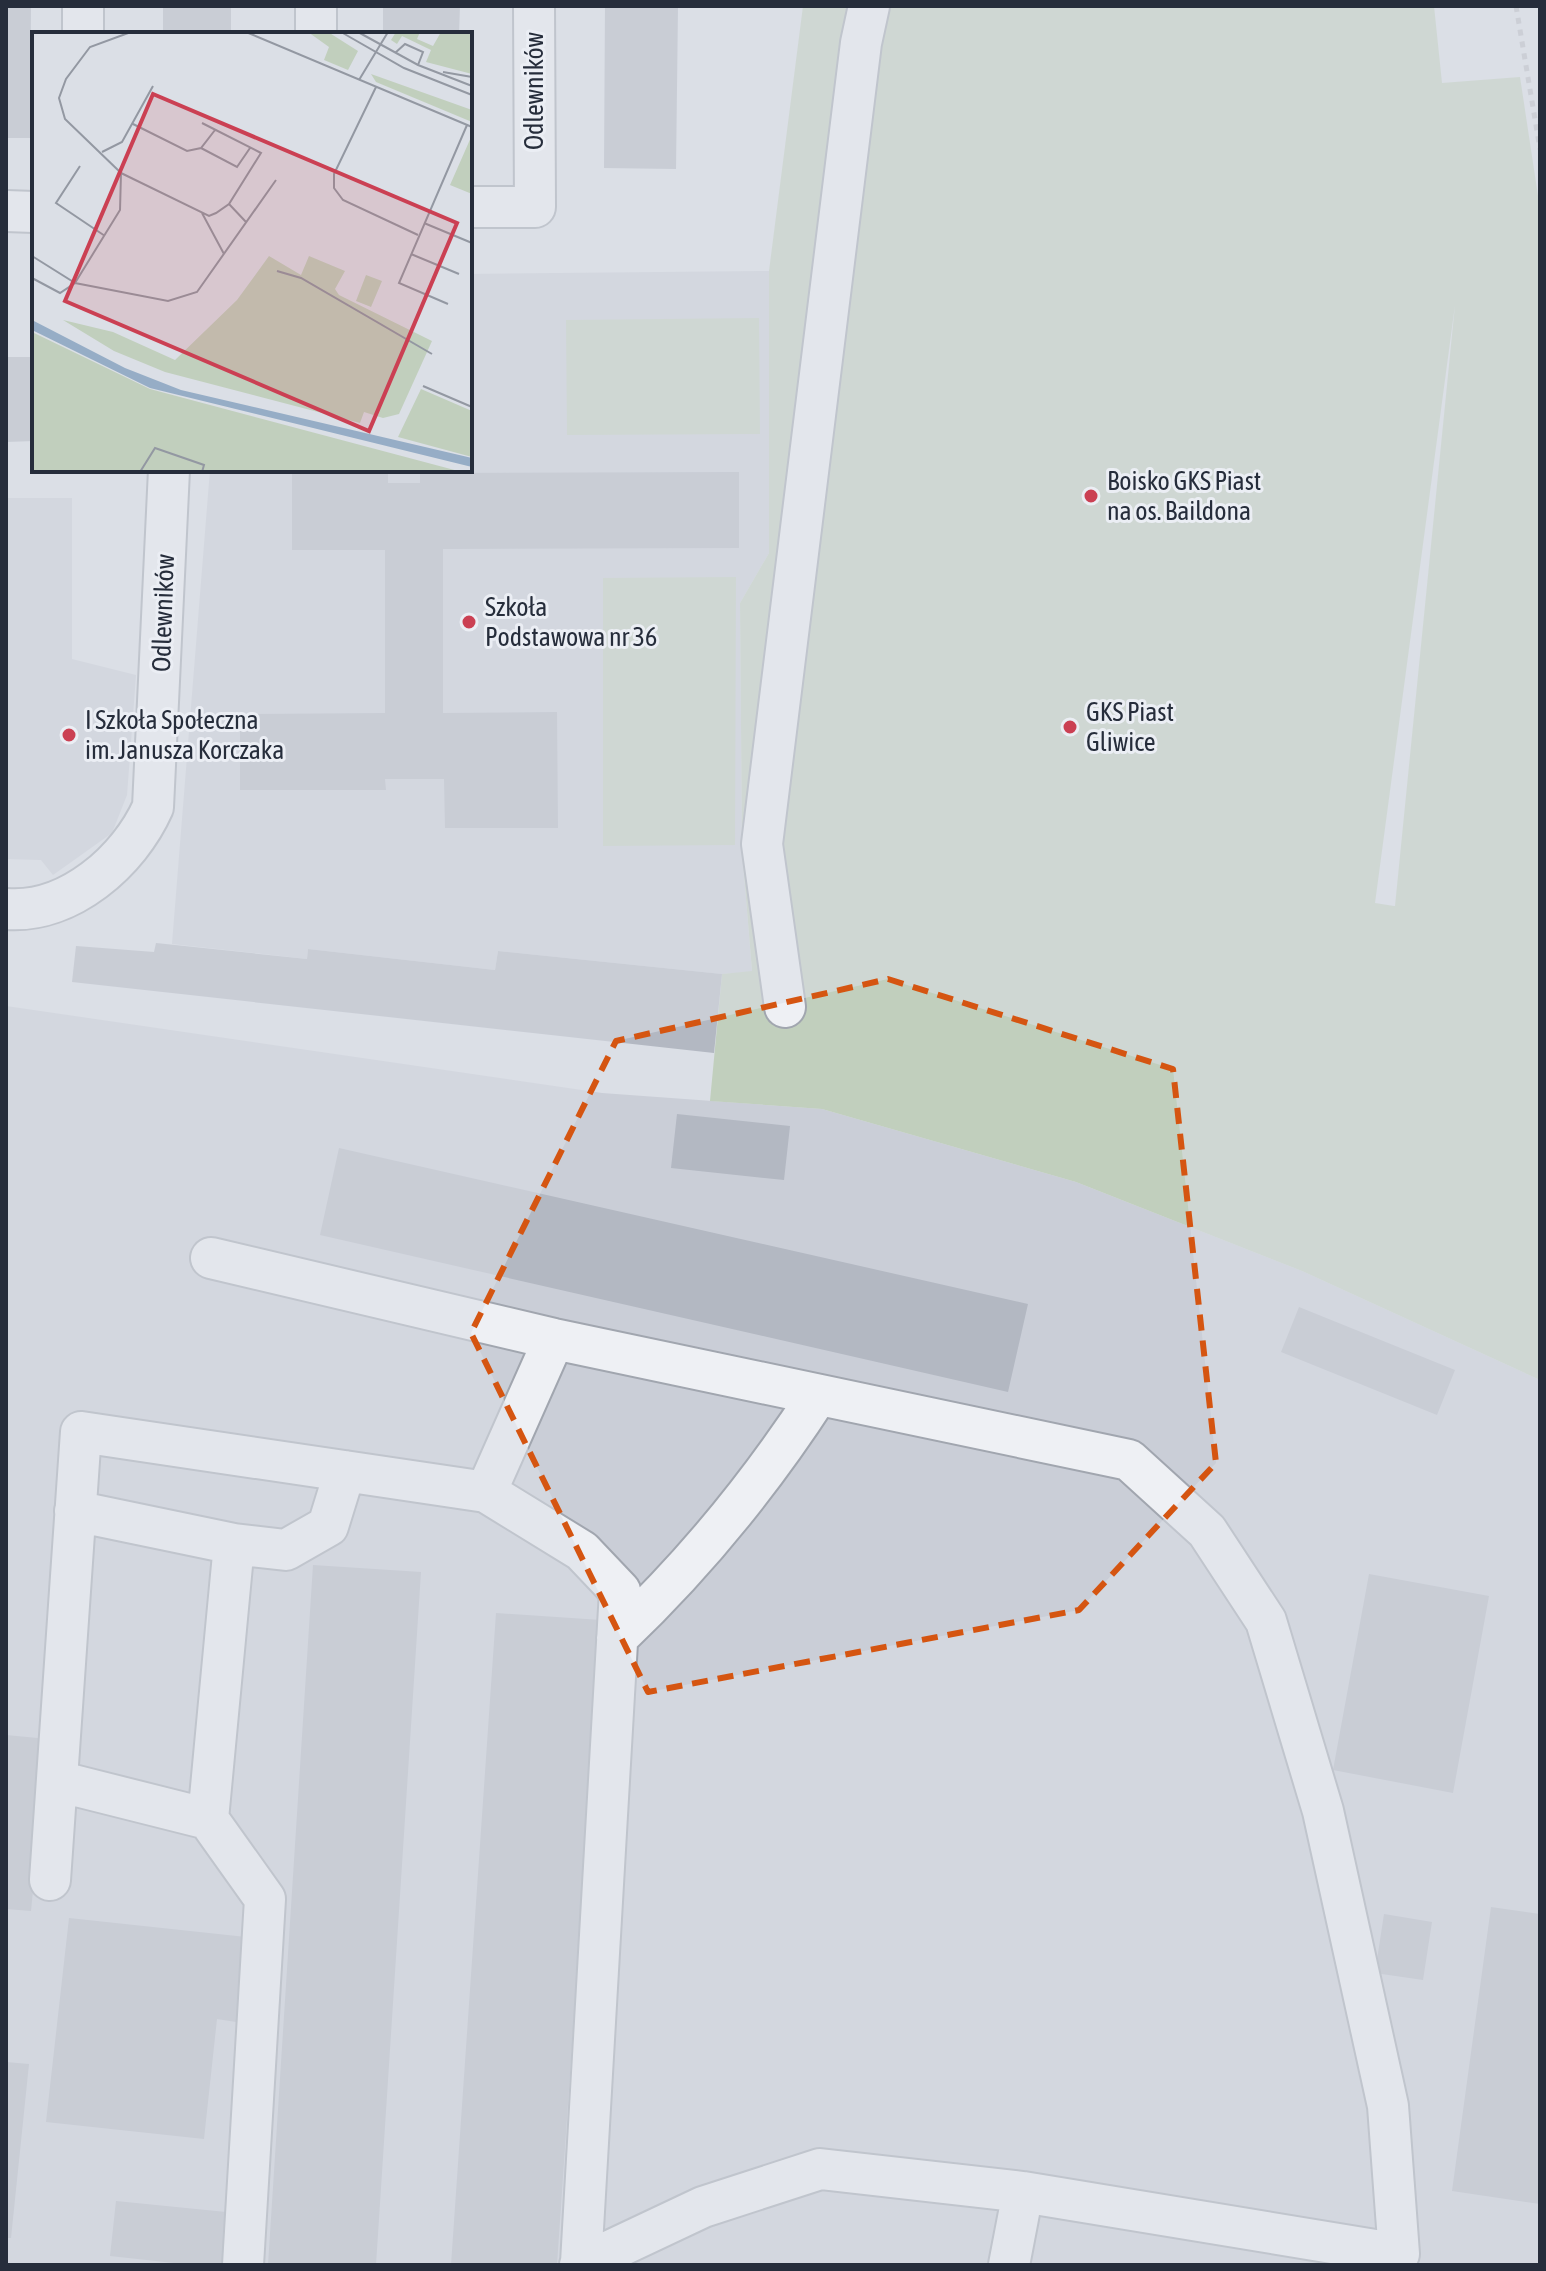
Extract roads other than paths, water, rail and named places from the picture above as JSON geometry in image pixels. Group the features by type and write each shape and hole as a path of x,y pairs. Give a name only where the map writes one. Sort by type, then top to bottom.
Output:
{"street":[{"path":"83,6 83,32"},
{"path":"316,6 316,32"},
{"name":"Odlewników","path":"472,207 535,207 534,6"},
{"path":"785,1007 762,844 859,58 869,6"},
{"path":"6,211 32,212"},
{"name":"Odlewników","path":"6,909 54,902 86,885 125,852 153,807 169,472"},
{"path":"50,1880 81,1432 486,1492 582,1551 620,1591 581,2264 703,2207 820,2169 1023,2192 1404,2261 1388,2106 1323,1811 1266,1621 1207,1531 1129,1460 554,1339 211,1258"},
{"path":"486,1492 554,1339"},
{"path":"617,1638 665,1592 729,1516 818,1395"},
{"path":"75,1511 234,1544 286,1550 328,1526 345,1471"},
{"path":"208,1819 234,1544"},
{"path":"57,1781 208,1819 265,1899 243,2265"},
{"path":"1009,2265 1023,2192"}],"place":[{"name":"Boisko GKS Piast na os. Baildona","path":"1091,496"},
{"name":"Szkoła Podstawowa nr 36","path":"469,622"},
{"name":"GKS Piast Gliwice","path":"1070,727"},
{"name":"I Szkoła Społeczna im. Janusza Korczaka","path":"69,735"}]}
